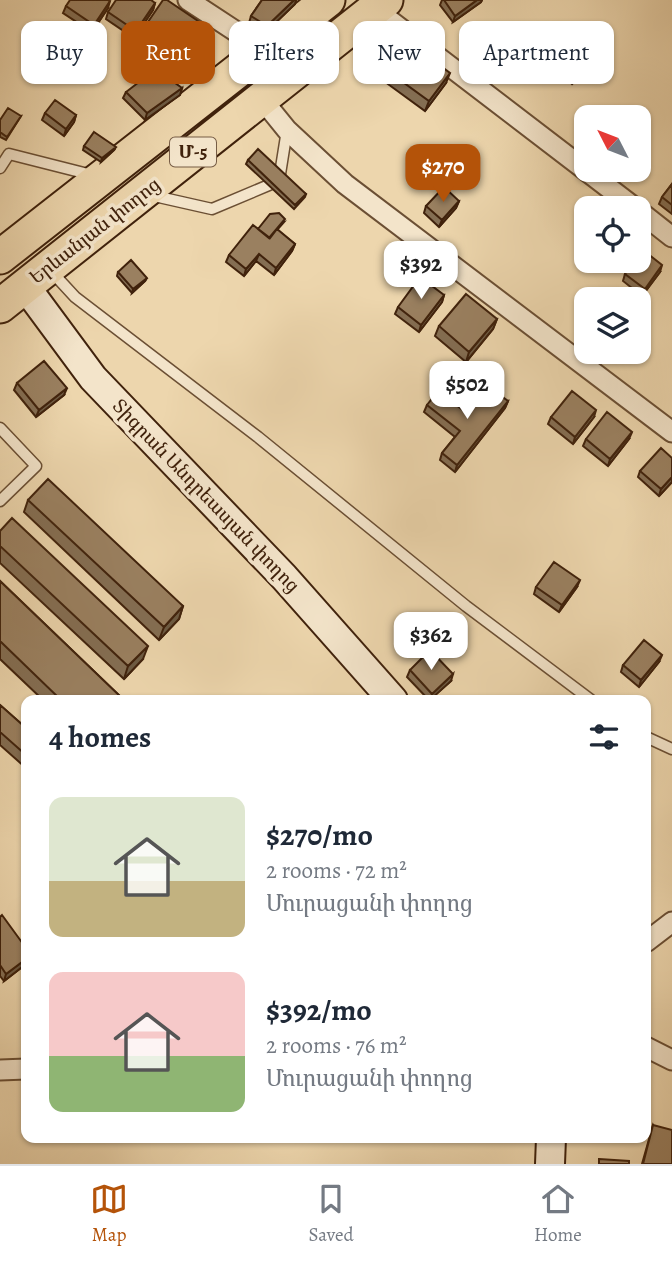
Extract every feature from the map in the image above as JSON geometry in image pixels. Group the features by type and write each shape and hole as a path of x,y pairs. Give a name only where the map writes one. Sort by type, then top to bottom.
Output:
{"highway":[{"name":"Երևանյան փողոց","path":"302,21 328,0"},
{"name":"Երևանյան փողոց","path":"24,287 381,4"},
{"name":"Երևանյան փողոց","path":"0,257 229,78"}],"main road":[{"name":"Տիգրան Անդրեասյան փողոց","path":"24,287 93,378 284,577 389,695"}],"street":[{"path":"188,0 229,28"},
{"path":"381,4 620,196"},
{"path":"261,98 287,130 345,184 672,432"},
{"path":"651,221 672,237"},
{"path":"651,938 672,922"},
{"path":"651,1049 672,1060"},
{"path":"0,1070 21,1069"}],"lane":[{"path":"280,174 287,130"},
{"path":"0,168 9,154 103,177"},
{"path":"143,194 212,209 269,186"},
{"path":"24,287 75,297 258,437 466,606 584,695"},
{"path":"0,428 36,466 0,501"},
{"path":"651,739 672,749"}],"building":[{"path":"70,0 110,1 97,21 88,21 66,6"},
{"path":"116,0 151,0 155,3 143,21 121,21 108,12"},
{"path":"163,0 167,0 198,21 149,21"},
{"path":"262,0 294,0 272,21 259,21 251,16"},
{"path":"444,0 477,0 455,16"},
{"path":"136,84 177,84 182,88 147,113 126,92"},
{"path":"406,84 442,84 429,101"},
{"path":"55,100 76,115 66,129 45,113"},
{"path":"8,108 21,116 7,137 0,132 0,120"},
{"path":"94,132 116,147 102,158 84,146"},
{"path":"258,149 306,194 295,205 248,160"},
{"path":"672,184 672,205 662,197"},
{"path":"444,187 459,201 442,220 426,206"},
{"path":"279,213 285,219 269,238 258,229 270,214"},
{"path":"253,225 270,238 277,229 295,244 276,268 259,254 246,269 229,255"},
{"path":"651,256 662,265 646,287 642,287 625,274 651,273"},
{"path":"131,260 147,278 133,289 118,272"},
{"path":"420,277 444,295 421,325 398,307"},
{"path":"466,294 497,319 469,352 439,326"},
{"path":"44,361 67,388 39,410 17,383"},
{"path":"489,387 508,401 457,465 442,453 460,431 427,405 438,391 468,414"},
{"path":"572,391 596,410 575,437 551,417"},
{"path":"607,412 632,432 610,459 586,439"},
{"path":"661,448 672,458 672,477 661,489 640,471"},
{"path":"48,479 183,606 164,627 28,500"},
{"path":"12,518 148,646 128,666 0,546 0,531"},
{"path":"554,562 580,580 562,605 536,587"},
{"path":"0,581 119,695 56,695 0,641"},
{"path":"644,640 662,655 641,680 623,665"},
{"path":"430,650 453,674 432,694 410,670"},
{"path":"0,705 21,724 21,751 0,732"},
{"path":"2,915 21,941 21,963 6,974 0,965"},
{"path":"653,1125 672,1130 672,1164 643,1164 648,1143 651,1143"},
{"path":"599,1159 629,1161 629,1164 599,1164"}]}
